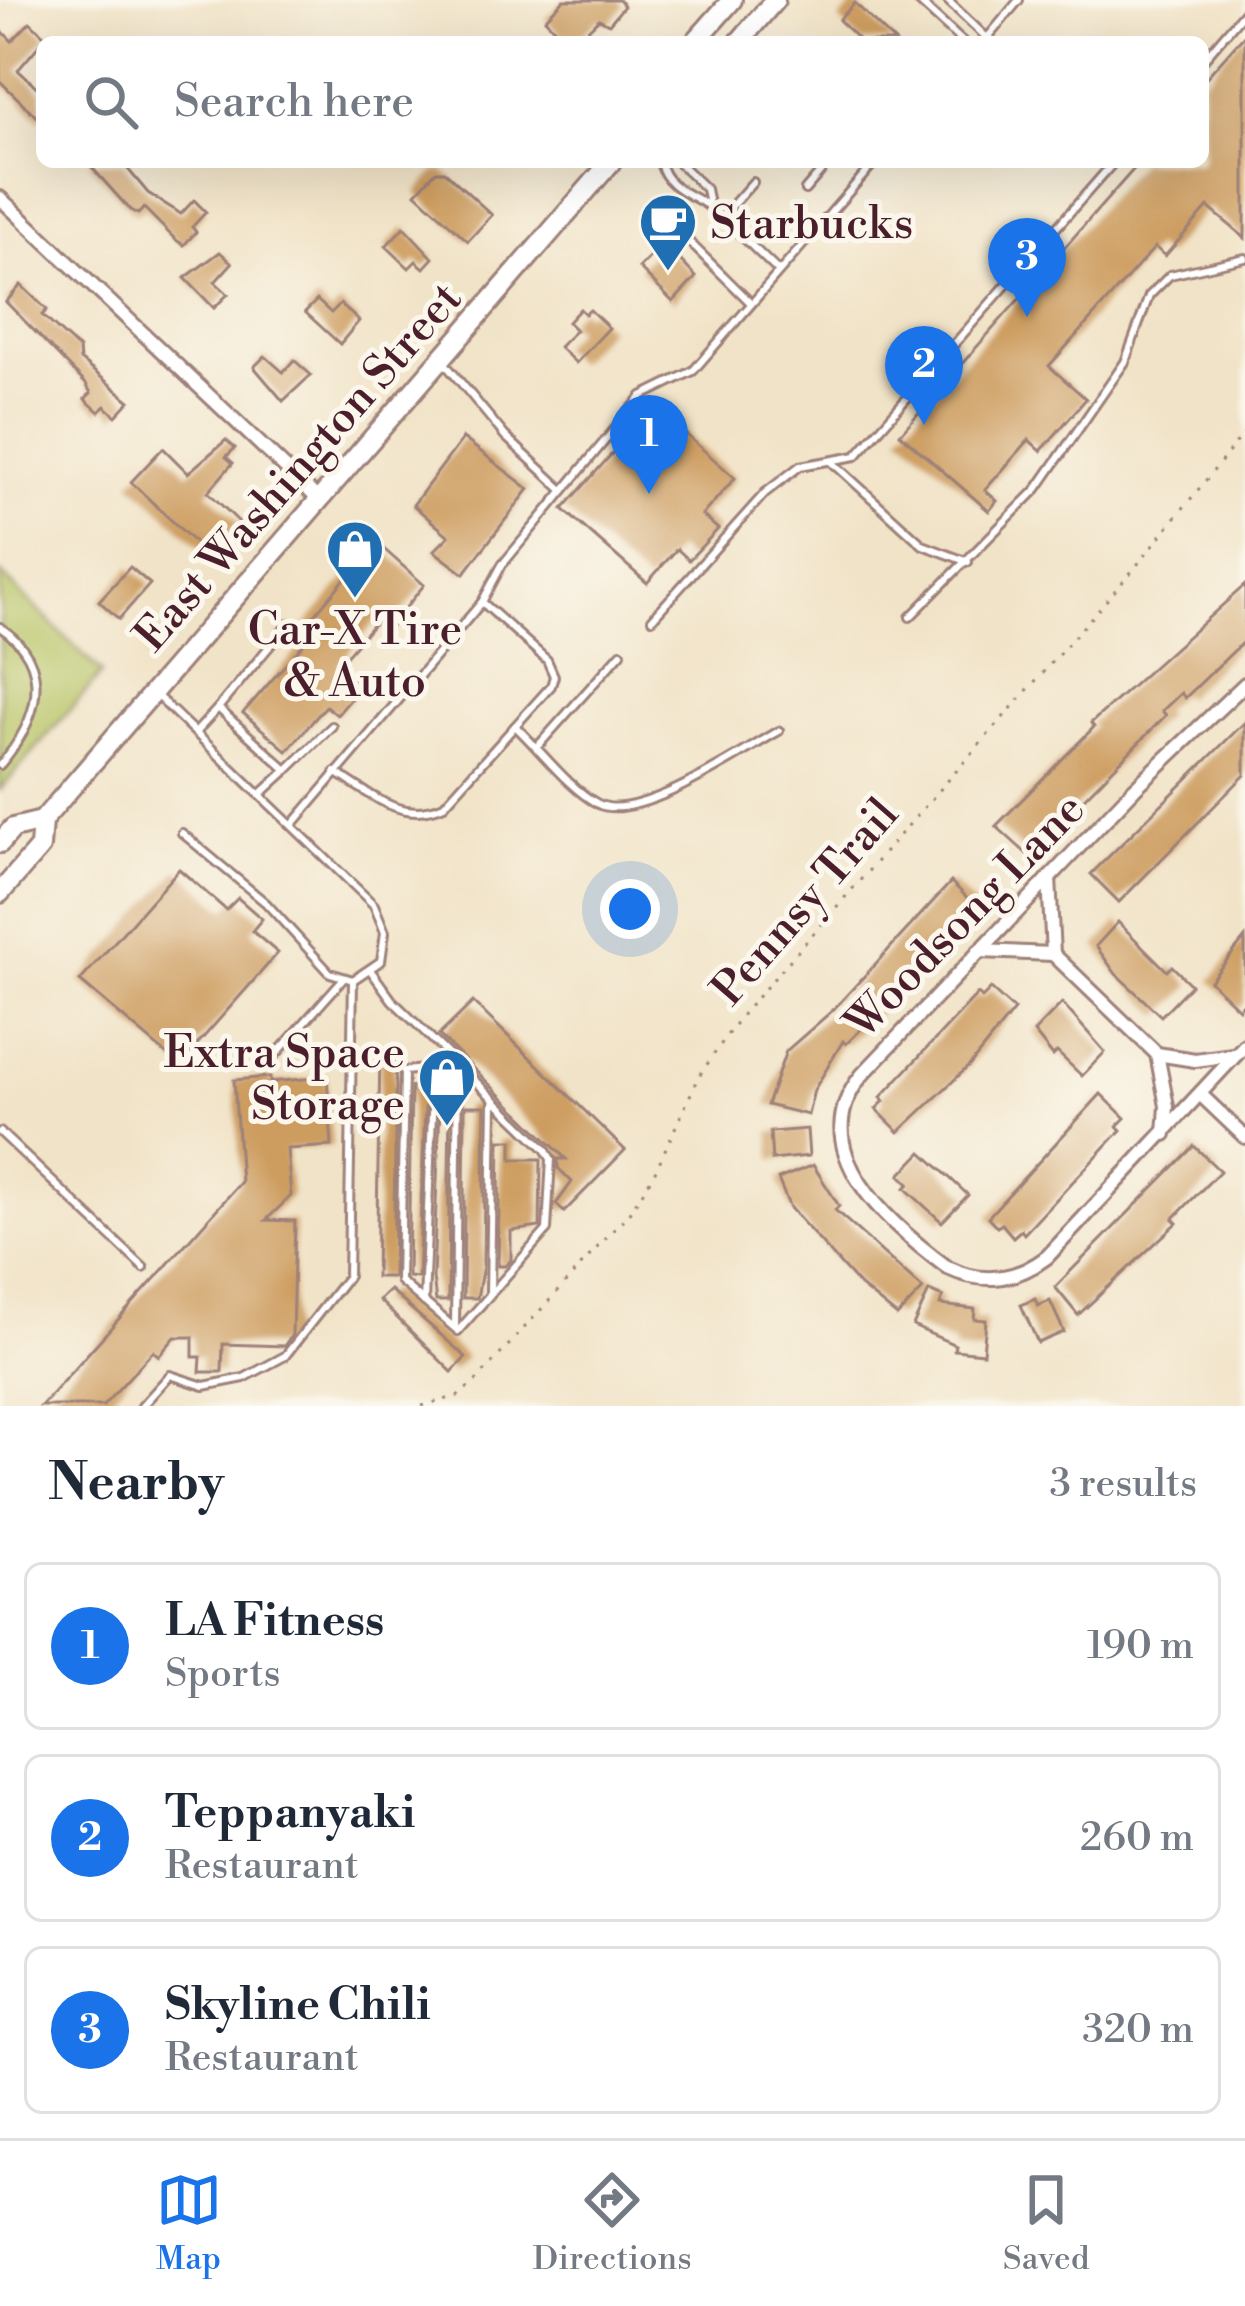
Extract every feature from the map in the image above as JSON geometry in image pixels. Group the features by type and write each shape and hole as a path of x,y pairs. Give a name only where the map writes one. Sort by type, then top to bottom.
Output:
{"main road":[{"path":"700,36 732,0"},
{"path":"744,36 776,0"},
{"name":"East Washington Street","path":"0,843 13,828 42,820 606,168"},
{"name":"East Washington Street","path":"0,893 40,847 42,820"}],"street":[{"path":"0,198 317,498"},
{"name":"Woodsong Lane","path":"1165,1134 1048,1257 1023,1273 964,1276 937,1259 850,1172 840,1136 844,1107 862,1075 1049,878 1245,684"},
{"path":"1049,878 1053,953"},
{"path":"980,951 1053,953 1157,1054 1165,1083 1165,1134"},
{"path":"1157,1054 1195,1060 1241,1050"},
{"path":"1165,1134 1241,1050"},
{"path":"1201,1095 1245,1137"}],"lane":[{"path":"916,0 956,36"},
{"path":"947,0 982,36"},
{"path":"989,36 1019,0"},
{"path":"1209,53 1245,11"},
{"path":"661,168 692,202 709,205 778,271"},
{"path":"684,168 706,189 709,205"},
{"path":"805,190 824,168"},
{"path":"294,823 482,602 502,565 650,388 693,371 870,168"},
{"path":"652,619 765,493 800,466 856,456 1109,168"},
{"path":"722,217 754,182"},
{"path":"655,208 751,303"},
{"path":"910,617 1037,488 1125,362 1149,296 1170,275 1245,259"},
{"path":"440,357 505,436 563,490"},
{"path":"831,460 922,545 968,562"},
{"path":"335,772 398,811 423,815 444,805 514,726 554,676 547,660 482,602"},
{"path":"196,732 289,623"},
{"path":"0,628 23,648 38,689 32,717 0,765"},
{"path":"538,747 621,652"},
{"path":"154,692 374,905 385,947 371,971 348,979 271,1060"},
{"path":"218,708 287,770"},
{"path":"261,793 332,726"},
{"path":"514,726 599,804 623,809 655,799 779,731"},
{"path":"182,833 266,903 330,973 348,979"},
{"path":"371,971 551,1160 551,1218 526,1258 458,1331 400,1281 404,1071 458,1066"},
{"path":"142,1406 170,1375 204,1386 244,1378 284,1356 348,1276 348,979"},
{"path":"454,1328 458,1066"},
{"path":"424,1302 434,1068"},
{"path":"490,1297 493,1100"},
{"path":"0,1132 144,1268"}],"path":[{"name":"Pennsy Trail","path":"458,1396 628,1214 653,1176 699,1076 740,1018 1132,571 1245,432"},
{"path":"422,1406 458,1396 461,1406"}],"green space":[{"path":"0,573 102,673 0,790"}],"building":[{"path":"564,0 619,0 624,6 609,24 599,19 581,36 561,36 545,19"},
{"path":"855,3 889,36 855,36 839,20"},
{"path":"30,22 45,36 36,36 36,49 18,70 36,86 36,116 0,81 0,29 12,41"},
{"path":"1245,34 1245,238 1208,207 1165,256 1155,247 1049,366 1086,399 1041,451 1029,440 985,490 997,501 989,511 900,434 1135,168 1209,168 1209,74"},
{"path":"92,168 127,168 148,193 181,214 194,200 206,212 184,245 144,208 138,214"},
{"path":"436,171 444,171 492,215 468,241 416,193"},
{"path":"404,227 433,258 424,268 416,261 409,268 386,246"},
{"name":"Starbucks","path":"664,243 696,277 673,302 639,268"},
{"path":"220,252 232,263 215,282 228,294 214,308 185,278"},
{"path":"21,285 47,310 42,315 79,349 80,360 130,401 116,416 105,406 99,412 85,399 91,393 86,384 6,302"},
{"path":"317,300 331,313 340,304 359,321 340,344 305,312"},
{"path":"580,309 585,314 590,310 609,328 576,363 559,347 576,330 568,322"},
{"path":"265,356 283,372 294,360 311,375 283,401 254,367"},
{"path":"654,406 735,478 702,515 718,529 689,560 677,549 647,583 563,509"},
{"path":"463,438 529,489 464,574 434,551 449,536 413,505"},
{"path":"226,440 235,448 226,457 233,463 208,492 239,522 209,556 131,482 163,448 188,473"},
{"path":"376,542 424,585 388,630 376,621 338,665 362,686 337,715 326,706 287,751 243,713 313,633 305,626"},
{"path":"130,567 150,584 119,619 99,601"},
{"path":"1245,585 1245,640 1185,698 1181,693 1162,711 1166,715 1028,855 996,826 1094,727 1091,723"},
{"path":"1245,722 1245,775 1119,902 1091,874"},
{"path":"179,869 226,910 238,898 262,919 252,931 278,953 179,1065 80,981"},
{"path":"951,882 976,906 871,1020 846,1044 843,1041 814,1090 808,1115 767,1105 786,1051 832,1011"},
{"path":"1118,922 1167,971 1172,966 1191,985 1161,1016 1116,974 1096,946"},
{"path":"1245,938 1245,1002 1239,1009 1210,981"},
{"path":"991,989 1014,1010 970,1065 899,1132 876,1109 884,1101 881,1097 978,994 982,998"},
{"path":"473,1002 625,1150 564,1212 556,1204 572,1182 558,1168 558,1159 566,1159 439,1035"},
{"path":"1062,1003 1105,1052 1082,1076 1057,1052 1053,1056 1034,1032"},
{"path":"380,1053 394,1053 396,1087 393,1277 376,1277"},
{"path":"270,1077 270,1082 327,1077 332,1146 287,1149 291,1196 266,1220 295,1221 292,1335 284,1346 223,1344 222,1372 200,1372 201,1357 193,1357 193,1337 175,1337 159,1356 153,1351 103,1406 41,1406 241,1182 234,1080"},
{"path":"441,1083 450,1083 448,1301 436,1301 433,1278"},
{"path":"411,1087 426,1087 418,1278 408,1277"},
{"path":"1101,1094 1125,1118 1117,1126 1121,1130 1024,1234 1021,1230 1013,1237 1002,1224 997,1227 988,1217"},
{"path":"465,1106 485,1106 483,1266 477,1298 463,1298"},
{"path":"807,1129 809,1156 772,1160 770,1132"},
{"path":"500,1140 512,1140 512,1159 541,1159 540,1227 511,1231 511,1260 505,1266 498,1266"},
{"path":"1194,1146 1220,1171 1173,1219 1177,1223 1078,1315 1055,1287"},
{"path":"922,1152 968,1195 942,1222 905,1188 909,1184 900,1175"},
{"path":"813,1165 839,1206 835,1210 923,1289 897,1316 860,1286 790,1208 778,1179"},
{"path":"390,1290 466,1357 452,1372 379,1300"},
{"path":"929,1291 943,1297 940,1305 975,1309 974,1319 986,1320 983,1353 954,1350 955,1345 913,1326"},
{"path":"1035,1299 1038,1306 1050,1301 1064,1332 1038,1343 1021,1305"}],"place":[{"name":"Starbucks","path":"668,273"},
{"name":"Skyline Chili","path":"1027,317"},
{"name":"Teppanyaki","path":"924,425"},
{"name":"LA Fitness","path":"649,494"},
{"name":"Car-X Tire & Auto","path":"355,600"},
{"name":"Extra Space Storage","path":"447,1128"}]}
